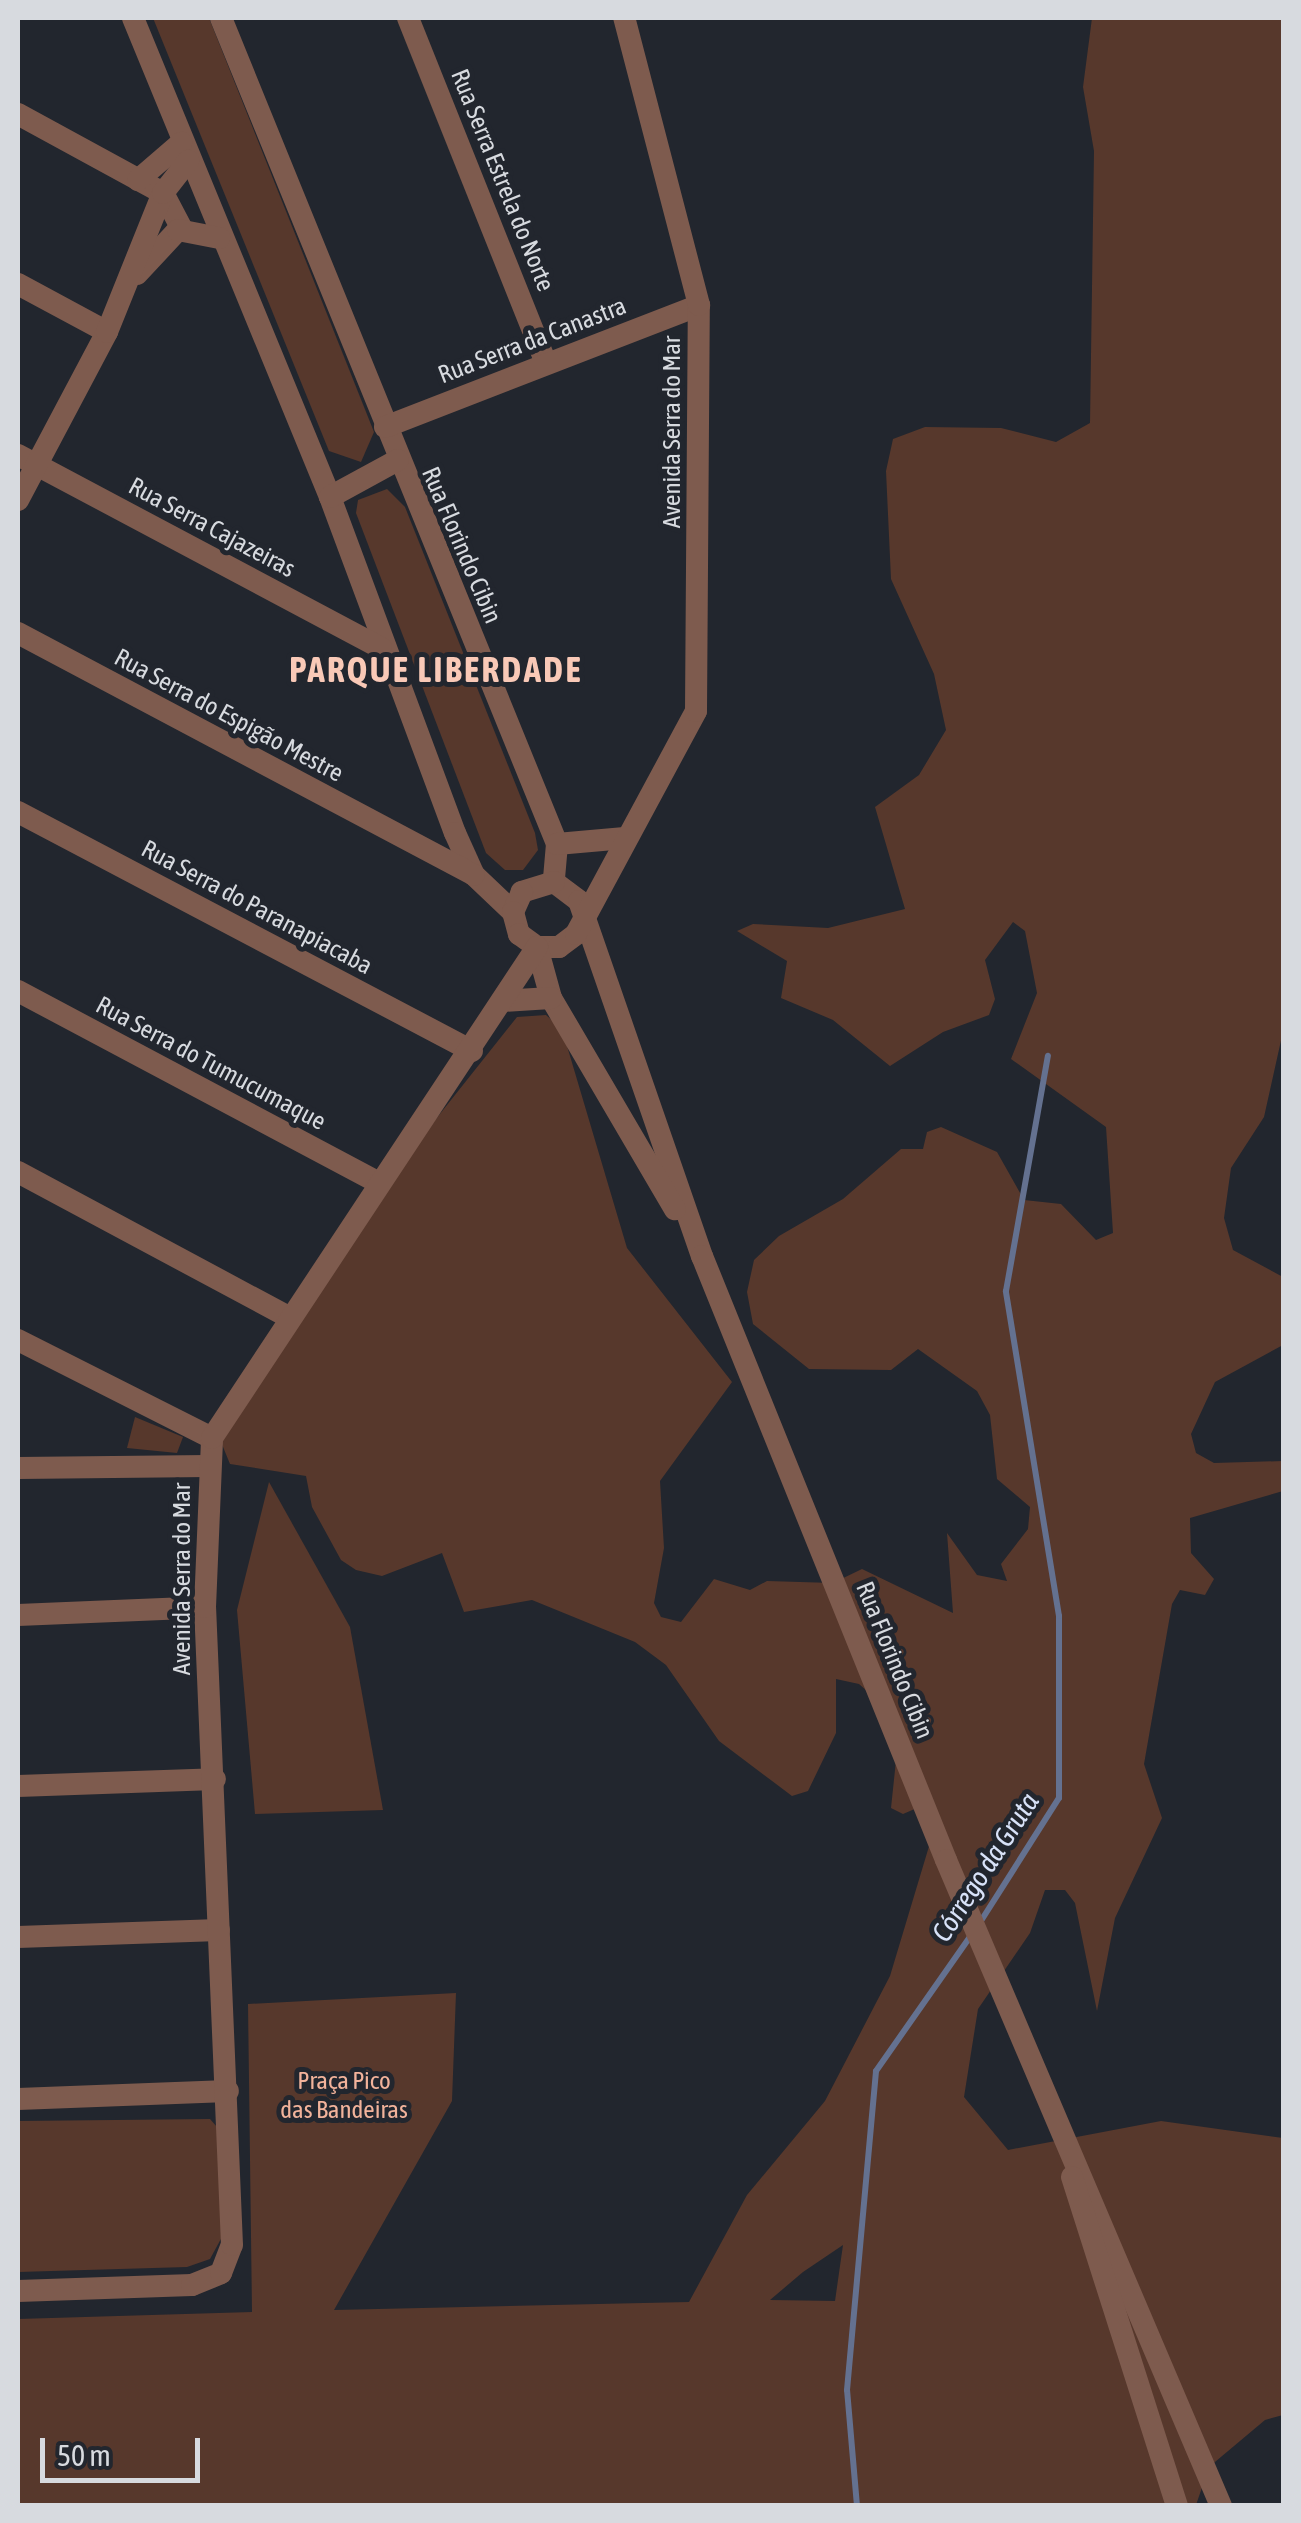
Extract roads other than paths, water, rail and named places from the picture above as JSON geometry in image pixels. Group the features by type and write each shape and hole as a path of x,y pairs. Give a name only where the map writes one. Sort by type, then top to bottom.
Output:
{"street":[{"path":"133,18 219,238 330,497 381,648 474,875 513,912 518,934 536,948 568,942 580,924"},
{"name":"Rua Florindo Cibin","path":"221,18 557,844 563,887 702,1256 946,1860 1045,2083 1221,2506"},
{"name":"Rua Serra Estrela do Norte","path":"408,18 546,363"},
{"name":"Avenida Serra do Mar","path":"580,924 696,711 699,305 624,18"},
{"path":"18,114 162,193 182,230 219,238"},
{"path":"138,180 185,152"},
{"path":"18,500 26,460 107,332 162,193 185,152"},
{"path":"128,284 182,230"},
{"path":"18,284 107,332"},
{"name":"Rua Serra da Canastra","path":"385,426 699,305"},
{"name":"Rua Serra Cajazeiras","path":"26,460 381,648"},
{"path":"330,497 398,460"},
{"path":"332,622 352,616 363,594"},
{"name":"Rua Serra do Espigão Mestre","path":"18,633 474,875"},
{"name":"Rua Serra do Paranapiacaba","path":"18,812 472,1051"},
{"path":"416,846 455,833"},
{"path":"557,844 624,838"},
{"name":"Avenida Serra do Mar","path":"563,887 624,838"},
{"path":"513,912 522,892 563,887"},
{"name":"Rua Florindo Cibin","path":"536,948 552,998 702,1256"},
{"name":"Avenida Serra do Mar","path":"18,2291 192,2285 221,2273 232,2245 205,1608 212,1438 472,1051 536,948"},
{"name":"Rua Serra do Tumucumaque","path":"18,991 380,1183"},
{"path":"502,1001 552,998"},
{"path":"18,1172 290,1318"},
{"path":"18,1340 212,1438"},
{"path":"18,1468 208,1466"},
{"path":"18,1615 205,1608"},
{"path":"18,1786 215,1779"},
{"path":"18,1936 219,1930"},
{"name":"Rua Florindo Cibin","path":"1045,2083 1177,2506"},
{"path":"18,2099 228,2090"}],"waterway":[{"name":"Córrego da Gruta","path":"979,1924 1059,1798 1059,1616 1006,1291 1048,1056"},
{"name":"Córrego da Gruta","path":"857,2506 847,2390 876,2071 972,1934"}],"district":[{"name":"PARQUE LIBERDADE","path":"436,669"}],"park label":[{"name":"Praça Pico das Bandeiras","path":"344,2096"}]}
